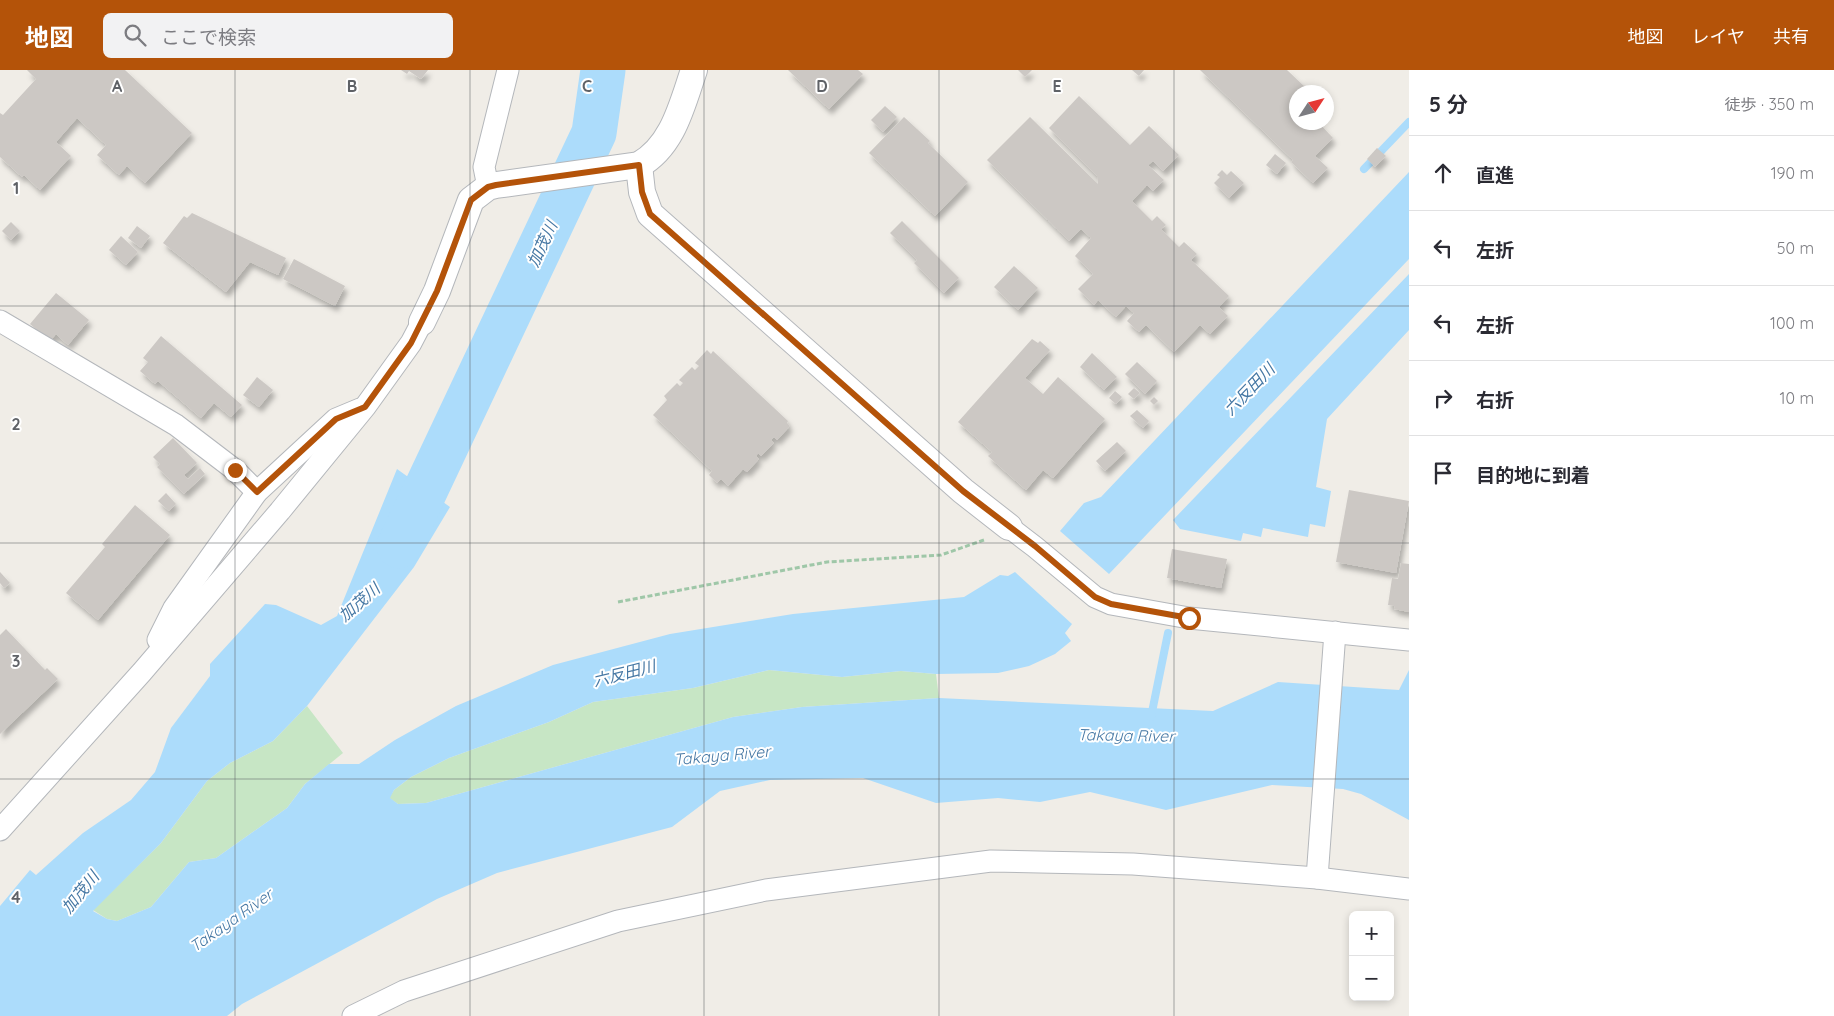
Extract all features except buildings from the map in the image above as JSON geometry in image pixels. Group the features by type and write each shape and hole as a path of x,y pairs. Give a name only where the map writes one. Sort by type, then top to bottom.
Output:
{"street":[{"path":"492,186 484,167 508,70"},
{"path":"0,830 142,672 365,407 411,343 422,322 437,291 471,200 492,186 634,165 650,158 659,150 675,125 694,70"},
{"path":"634,165 650,214 963,491 1035,546 1095,597 1111,604 1334,640 1409,640"},
{"path":"0,321 176,425 235,470 257,492"},
{"path":"142,672 174,608 257,492 336,419 365,407"},
{"path":"1317,878 1334,640"},
{"path":"353,1016 404,991 618,921 766,890 991,861 1134,864 1317,878 1409,889"}],"path":[{"path":"618,602 827,562 941,555 990,537 1009,527"}],"green space":[{"path":"769,670 842,677 901,671 936,674 939,698 802,707 733,717 426,803 398,804 389,798 394,790 411,777 449,758 549,722 593,702 693,688"},
{"path":"307,706 343,753 305,784 287,808 216,858 189,862 151,907 117,921 107,919 93,910 161,843 207,781 230,763 273,741"}],"water":[{"name":"六反田川","path":"1409,172 1409,259 1109,574 1060,531 1084,503 1101,497"},
{"path":"1409,274 1409,330 1327,419 1316,487 1331,491 1325,527 1310,524 1308,537 1263,528 1261,537 1243,533 1241,541 1180,529 1173,520"},
{"path":"397,469 450,507 414,567 307,706 273,741 230,763 207,781 161,843 93,911 107,919 117,921 151,907 189,862 216,858 287,808 305,784 329,764 359,764 395,740 456,706 553,665 670,634 793,614 964,597 1000,575 1008,576 1015,572 1072,624 1065,633 1071,641 1055,654 1029,666 998,673 936,674 901,671 842,677 769,670 693,688 593,702 549,722 449,758 411,777 394,790 390,798 398,804 426,803 733,717 802,707 939,698 1213,711 1278,682 1399,690 1409,670 1409,820 1361,794 1343,789 1272,785 1166,810 1090,792 1040,802 998,798 936,803 863,778 770,780 720,791 672,827 497,873 437,899 242,1004 227,1016 0,1016 0,906 30,870 36,875 83,833 131,800 155,772 171,728 210,676 210,664 265,604 276,605 321,625 337,616"}],"waterway":[{"name":"加茂川","path":"399,546 594,133 603,70"},
{"path":"1364,169 1409,122"},
{"path":"1151,717 1168,633"}],"route":[{"path":"235,470 257,492 336,419 365,407 411,343 437,291 471,200 488,187 639,165 642,192 650,214 963,491 1035,546 1095,597 1111,604 1189,618"}],"water label":[{"name":"Takaya River","path":"1126,735"},
{"name":"Takaya River","path":"722,755"},
{"name":"Takaya River","path":"231,920"}]}
